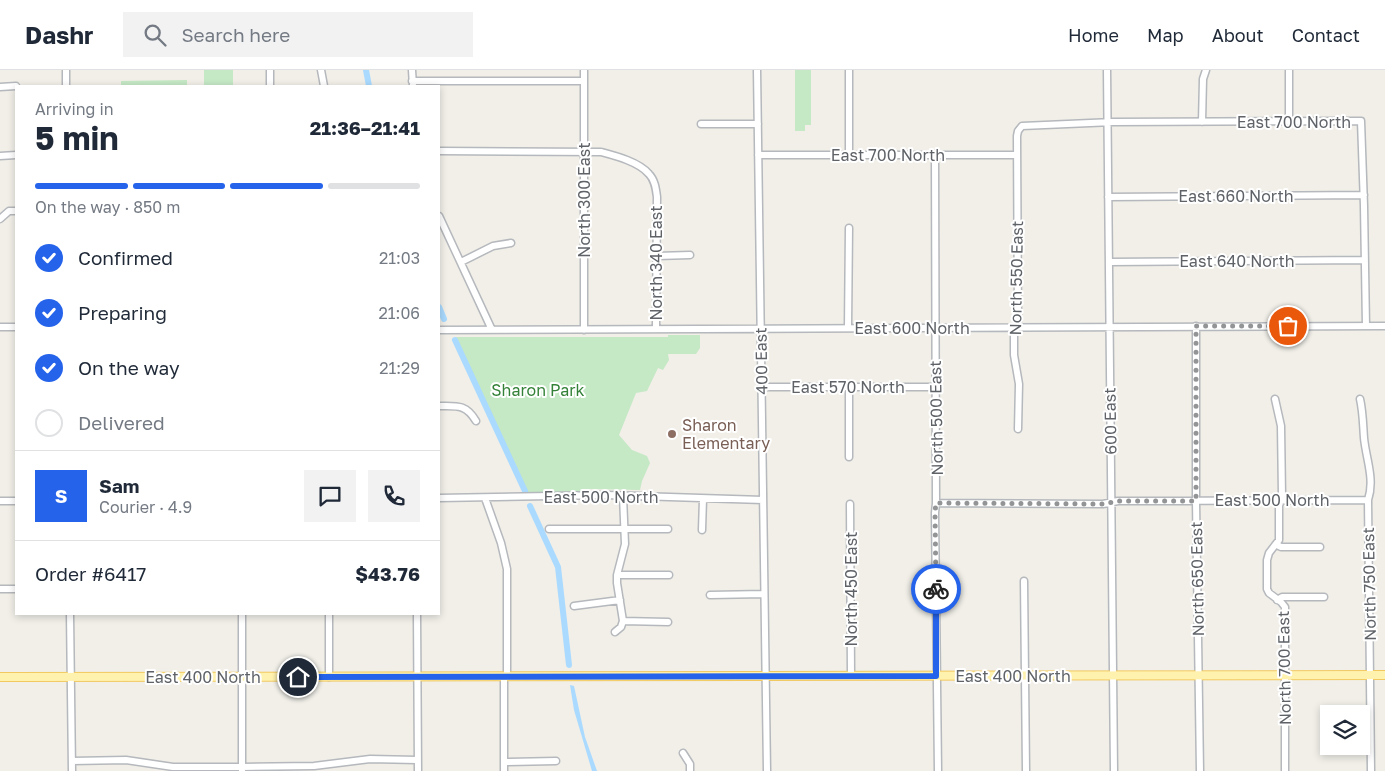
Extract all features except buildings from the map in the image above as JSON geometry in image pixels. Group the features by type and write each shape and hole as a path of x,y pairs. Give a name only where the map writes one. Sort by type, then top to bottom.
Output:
{"main road":[{"name":"East 400 North","path":"0,677 1385,675"}],"street":[{"path":"66,70 66,85"},
{"path":"270,70 270,85"},
{"path":"321,70 324,85"},
{"path":"412,70 412,84 584,81"},
{"name":"North 300 East","path":"584,70 584,330"},
{"name":"400 East","path":"757,70 767,771"},
{"path":"849,70 849,155"},
{"name":"600 East","path":"1107,70 1114,771"},
{"path":"1202,122 1202,87 1206,70"},
{"path":"1289,70 1289,121"},
{"path":"0,86 15,86"},
{"name":"East 700 North","path":"1020,128 1025,125 1108,123 1361,121 1364,196"},
{"path":"701,124 758,124"},
{"name":"North 550 East","path":"1018,428 1019,384 1014,357 1018,321 1018,132 1020,128"},
{"path":"440,151 584,152"},
{"name":"North 340 East","path":"584,152 601,152 616,156 641,167 649,174 655,184 657,197 656,329"},
{"name":"North 500 East","path":"935,154 935,512 938,771"},
{"path":"0,156 15,155"},
{"name":"East 700 North","path":"758,155 1018,155"},
{"path":"1364,196 1366,326"},
{"name":"East 660 North","path":"1108,197 1364,196"},
{"path":"0,219 9,211 15,211"},
{"path":"440,218 492,330"},
{"path":"848,228 848,328"},
{"path":"461,262 493,246 511,243"},
{"path":"657,256 690,255"},
{"name":"East 640 North","path":"1109,262 1365,260"},
{"name":"North 650 East","path":"1196,326 1196,501 1200,771"},
{"name":"East 600 North","path":"440,330 1385,326"},
{"path":"0,327 15,327"},
{"name":"East 570 North","path":"762,387 935,387"},
{"path":"849,387 849,457"},
{"name":"North 700 East","path":"1275,399 1282,426 1279,540 1267,556 1266,569 1267,589 1270,595 1285,607 1285,771"},
{"name":"North 750 East","path":"1360,399 1363,412 1364,440 1369,461 1370,493 1368,500 1371,771"},
{"path":"440,406 462,407 471,411 476,421"},
{"name":"East 500 North","path":"440,498 584,495 763,500"},
{"path":"615,632 624,621 617,575 624,549 623,496"},
{"path":"485,498 501,543 507,569 504,771"},
{"path":"702,530 703,499"},
{"name":"East 500 North","path":"936,503 1103,504 1111,502 1368,500"},
{"path":"0,501 15,501"},
{"name":"North 450 East","path":"850,504 851,675"},
{"path":"549,530 668,529"},
{"path":"1277,545 1281,547 1320,547"},
{"path":"617,575 669,575"},
{"path":"1024,581 1026,771"},
{"path":"0,589 15,589"},
{"path":"710,595 764,594"},
{"path":"1277,600 1282,597 1324,597"},
{"path":"574,606 620,600"},
{"path":"70,615 72,771"},
{"path":"242,615 242,769"},
{"path":"329,615 329,677"},
{"path":"416,615 418,771"},
{"path":"624,621 668,622"},
{"path":"683,753 690,764 690,771"},
{"path":"72,760 126,760 173,767 242,769 314,766 370,759 417,760"},
{"path":"504,762 556,761"}],"green space":[{"path":"204,70 233,70 233,85 204,85"},
{"path":"795,70 811,70 811,125 805,125 805,131 795,131"},
{"path":"187,80 187,85 121,85 121,81"},
{"name":"Sharon Park","path":"668,335 700,335 700,348 696,354 668,354 669,360 663,370 658,368 647,391 636,393 619,435 632,450 647,456 650,463 640,490 590,489 589,492 528,492 456,337 668,337"}],"water":[{"path":"570,685 574,686 585,737 597,771 592,771 574,710"}],"waterway":[{"path":"366,70 369,85"},
{"path":"440,309 444,319"},
{"path":"455,340 525,491"},
{"path":"530,506 558,567 569,665"}],"way so far":[{"path":"936,589 936,503 1103,504 1118,501 1196,501 1196,326 1288,326"}],"place":[{"name":"Sharon Elementary","path":"672,434"}],"route":[{"path":"298,677 936,676 936,589"}]}
